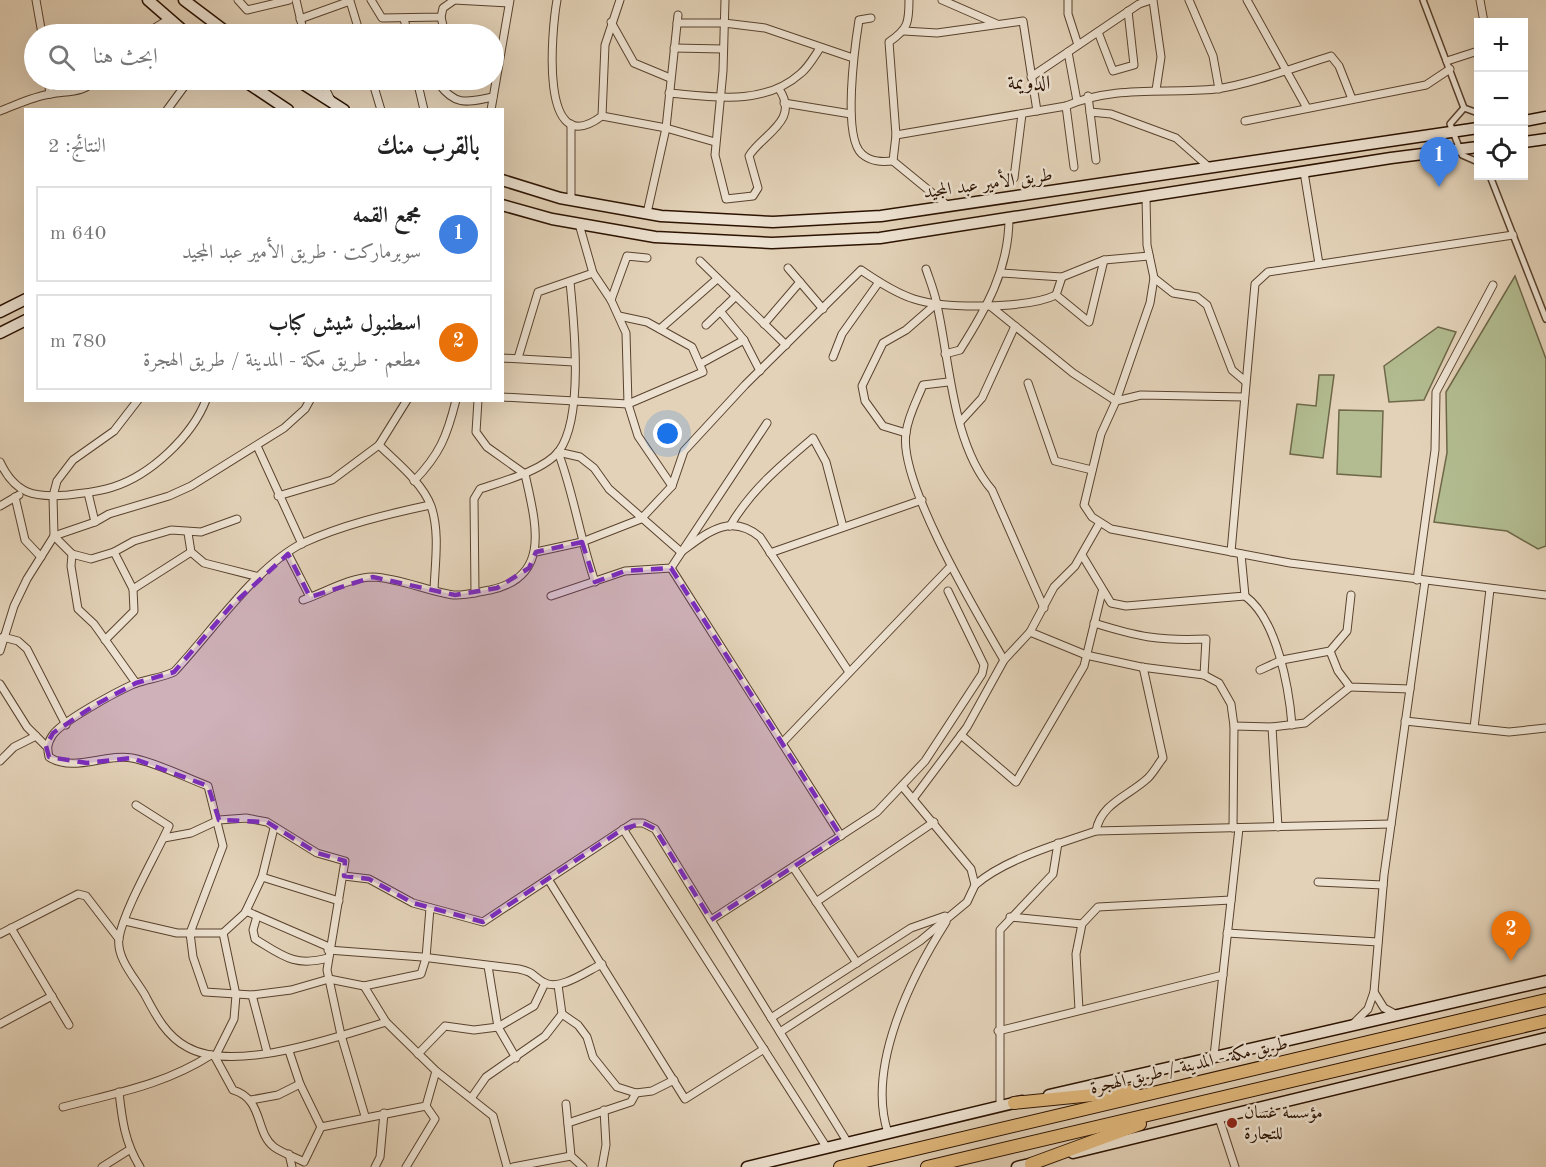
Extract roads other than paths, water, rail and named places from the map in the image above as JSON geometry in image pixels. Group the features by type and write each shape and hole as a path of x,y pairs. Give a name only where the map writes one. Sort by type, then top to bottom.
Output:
{"highway":[{"name":"طريق مكة - المدينة / طريق الهجرة","path":"840,1167 1546,1000"},
{"name":"طريق مكة - المدينة / طريق الهجرة","path":"927,1167 1546,1020"},
{"path":"1014,1103 1185,1085"},
{"path":"1031,1164 1191,1105"}],"main road":[{"path":"148,0 175,24"},
{"path":"184,0 216,24"},
{"path":"257,90 285,108"},
{"path":"313,90 341,108"},
{"path":"271,100 278,108"},
{"path":"1528,120 1546,117"},
{"name":"طريق الأمير عبد المجيد","path":"504,181 571,200 647,213 773,222 881,216 1474,129"},
{"path":"1528,141 1546,139"},
{"name":"طريق الأمير عبد المجيد","path":"504,205 579,224 655,237 772,243 880,238 1474,148"},
{"path":"1252,162 1255,180"},
{"path":"0,312 24,300"},
{"path":"0,335 24,321"},
{"path":"747,1167 1214,1056 1546,981"},
{"path":"1017,1167 1546,1038"}],"street":[{"path":"36,0 40,24"},
{"path":"238,0 247,10 289,0"},
{"path":"296,0 301,24"},
{"path":"300,19 352,0 358,24"},
{"path":"371,0 382,18 441,17"},
{"path":"443,24 441,17 443,8 454,0 510,1 504,35"},
{"path":"557,0 552,28 552,80 557,105 563,119 571,124 583,125 602,116 666,128 715,142"},
{"path":"602,116 605,45 620,0"},
{"path":"725,0 721,97 715,155 726,199 753,196 758,188 749,156 755,146 774,133 785,114 779,89"},
{"path":"893,161 896,135 889,42 904,31 909,15 909,0"},
{"path":"942,0 998,24"},
{"path":"1068,0 1068,14 1078,45"},
{"path":"1031,76 1128,11 1152,0 1161,57 1156,90"},
{"path":"1189,0 1213,56 1219,88"},
{"path":"1247,0 1306,108"},
{"path":"1423,0 1464,108"},
{"path":"1480,0 1483,18"},
{"path":"1098,32 1113,71 1134,65 1128,11"},
{"path":"871,18 859,20 853,58 851,114 855,143 861,154 878,162 893,161 948,206"},
{"path":"161,24 169,19"},
{"path":"404,19 405,24"},
{"path":"647,213 666,128 677,19 765,28 853,58"},
{"path":"904,31 937,33 1023,21 1037,111"},
{"path":"611,22 634,63 670,78"},
{"path":"674,48 723,49"},
{"path":"669,93 721,97 749,96 779,89 802,74 820,48"},
{"path":"1068,52 1077,101"},
{"path":"1245,121 1426,86 1449,65 1474,53"},
{"path":"896,135 1066,106 1088,96 1156,90 1219,88 1331,56 1339,66 1352,99"},
{"path":"49,90 50,94"},
{"path":"0,111 50,94 70,93 77,90"},
{"path":"168,108 181,90"},
{"path":"326,90 332,102"},
{"path":"375,90 380,108"},
{"path":"419,90 424,108"},
{"path":"443,90 448,97 465,102 493,97"},
{"path":"491,108 494,90"},
{"path":"1088,96 1096,160"},
{"path":"784,103 851,114"},
{"path":"1066,106 1074,167"},
{"path":"1464,108 1474,111"},
{"path":"1464,108 1450,124 1462,155 1474,160"},
{"path":"1090,112 1111,114 1176,138 1209,168"},
{"path":"1014,178 1022,114"},
{"path":"571,124 571,200"},
{"path":"1304,172 1319,264"},
{"path":"1492,180 1546,319"},
{"path":"1146,197 1149,256 1154,278 1149,303 1116,401 1101,434 1084,505 1099,524 1111,529 1290,563 1546,595"},
{"path":"945,354 960,350 989,304 1000,273 1009,236 1009,218"},
{"path":"579,224 593,273 611,300 626,333 628,404 638,436 672,486"},
{"path":"1231,552 1255,284 1268,272 1514,235"},
{"path":"611,300 627,256 647,258"},
{"path":"1000,273 1062,277 1104,260 1149,256"},
{"path":"1056,296 1089,322 1104,260"},
{"path":"700,261 786,345"},
{"path":"788,267 823,309"},
{"path":"926,269 937,303 948,382 980,476 993,490 1044,608"},
{"path":"536,552 582,542 641,519 672,486 684,451 861,270 879,282 914,299 937,303 963,306 1032,304 1056,296"},
{"path":"518,357 538,292 593,273"},
{"path":"1056,296 1062,277"},
{"path":"1154,278 1173,293 1197,297 1207,305 1232,370 1245,381"},
{"path":"660,329 717,279"},
{"path":"475,593 474,499 480,489 525,474 558,452 569,426 574,399 570,282"},
{"path":"764,324 800,282"},
{"path":"832,357 843,334 879,282"},
{"path":"1352,1026 1368,1009 1374,992 1383,885 1410,690 1435,450 1436,392 1493,285"},
{"path":"705,325 736,297"},
{"path":"906,433 883,426 865,401 862,386 883,343 906,330 937,303"},
{"path":"989,304 1073,373 1116,401 1142,395 1244,398"},
{"path":"720,311 744,340 760,371"},
{"path":"504,397 574,399 628,404 704,372 692,347 646,322 619,316"},
{"path":"961,421 982,398 1015,326"},
{"path":"700,364 744,340"},
{"path":"504,358 574,362"},
{"path":"948,382 923,385 906,433 913,475 951,566 1004,660"},
{"path":"1028,382 1056,461 1092,470"},
{"path":"0,651 2,637 14,606 54,536 52,496 57,481 73,460 114,431 136,402"},
{"path":"0,462 8,479 23,492 52,496 88,493 115,487 170,451 188,433 205,402"},
{"path":"54,536 95,522 109,514 180,491 257,446 298,416 308,402"},
{"path":"278,496 332,480 379,445 406,402"},
{"path":"414,481 434,461 447,437 456,402"},
{"path":"288,554 307,599 357,580 373,578 455,595 497,588 515,580 529,568 536,552 525,474 487,447 477,432 478,402"},
{"path":"671,568 767,423"},
{"path":"730,526 751,495 770,474 813,438 826,462 843,527"},
{"path":"379,445 414,481 430,505 435,534 434,590"},
{"path":"257,446 302,544"},
{"path":"558,452 580,457 594,468 609,489 681,552"},
{"path":"558,452 570,484 582,542 595,582"},
{"path":"0,506 23,492"},
{"path":"88,493 95,522"},
{"path":"15,497 25,540 41,557"},
{"path":"770,553 922,500"},
{"path":"46,746 53,733 95,705 136,683 158,680 174,672 259,577 302,544 402,511 430,505"},
{"path":"54,536 72,554 91,559 114,552 134,541 171,530 201,532 237,519"},
{"path":"913,799 961,735 994,683 1004,660 1030,632 1054,588 1082,555 1099,524"},
{"path":"681,552 705,535 730,526 749,528 760,537 849,672"},
{"path":"189,533 191,552 204,563 259,577"},
{"path":"105,640 134,611 133,589 114,552"},
{"path":"133,589 191,552"},
{"path":"72,554 70,566 78,609 105,640 136,683"},
{"path":"1241,554 1245,596"},
{"path":"1082,555 1102,592 1111,603 1126,606 1245,596 1255,604 1282,660 1289,688 1292,725"},
{"path":"782,743 951,566"},
{"path":"551,596 625,571 671,568"},
{"path":"671,568 841,836"},
{"path":"1474,728 1490,589"},
{"path":"711,920 877,812 903,786 948,730 982,674 984,665 948,591"},
{"path":"961,735 1016,782 1084,666 1102,592"},
{"path":"1260,670 1282,660 1330,651 1347,631 1351,595"},
{"path":"1094,622 1136,636 1163,640 1206,639 1204,675"},
{"path":"1030,632 1086,655 1143,667 1204,675 1219,682 1232,704 1236,828 1231,900 1214,1056"},
{"path":"2,637 18,641 27,649 66,724"},
{"path":"1330,651 1338,671 1350,687"},
{"path":"1096,831 1098,818 1148,777 1163,758 1143,667"},
{"path":"0,684 27,727 46,746 49,757 56,762 87,763 108,758 132,758 208,786 219,820 223,846 190,933 193,957 205,992 252,995 291,990 329,979 364,986 421,974 426,958 430,908"},
{"path":"1234,726 1272,727 1305,723 1350,687 1410,690"},
{"path":"1405,721 1509,732 1546,728"},
{"path":"1272,727 1278,827"},
{"path":"0,761 14,747 36,736"},
{"path":"903,786 971,869 975,885"},
{"path":"136,805 169,826 125,921 119,939 120,955 169,1034 187,1048 213,1056 289,1051 386,1022"},
{"path":"164,838 191,833 219,820 246,818 267,822 316,852 345,861 328,952 329,979 341,1035 365,1116"},
{"path":"816,902 934,822"},
{"path":"344,876 369,879 413,903 483,922 633,823 643,823 655,829 848,1143"},
{"path":"780,1032 920,940 967,902 975,885 988,874 1058,843 1096,831 1391,824"},
{"path":"125,921 177,933 223,933 246,911 262,877 274,828"},
{"path":"623,829 827,1148"},
{"path":"1000,1106 998,1031 1000,930 1053,874 1058,843"},
{"path":"793,867 857,963"},
{"path":"262,877 339,901"},
{"path":"548,879 686,1099 764,1049"},
{"path":"1318,882 1383,885"},
{"path":"0,934 78,894 86,896 119,939"},
{"path":"1079,1010 1076,954 1082,924 1098,907 1231,900"},
{"path":"246,911 328,952"},
{"path":"771,1017 911,928 950,914"},
{"path":"888,1132 882,1114 881,1095 886,1057 907,995 927,950 950,914"},
{"path":"257,916 253,930 255,939 296,962 328,952 426,958 532,972 545,984 558,985 602,964"},
{"path":"1010,917 1082,924"},
{"path":"11,928 69,1025"},
{"path":"63,1107 184,1072 213,1056 234,1019 236,995 223,933"},
{"path":"1227,933 1378,942"},
{"path":"488,966 498,1027 516,1059"},
{"path":"998,1031 1223,975"},
{"path":"418,1054 445,1026 474,1030 498,1027 534,1006 545,984"},
{"path":"558,985 562,1014 583,1031 593,1057 617,1087 636,1093 652,1091 674,1080"},
{"path":"364,986 386,1022 436,1071 472,1097 493,1116 507,1167"},
{"path":"1374,992 1384,1008 1398,1016"},
{"path":"252,995 267,1052"},
{"path":"0,1024 52,996"},
{"path":"472,1097 486,1077 516,1059 545,1036 562,1014"},
{"path":"289,1051 300,1084 321,1127"},
{"path":"213,1056 233,1090 244,1093 250,1100 272,1146 304,1162 321,1127"},
{"path":"426,1106 436,1071"},
{"path":"250,1100 278,1095 300,1084"},
{"path":"119,1092 122,1125 129,1150 140,1167"},
{"path":"568,1124 630,1102 636,1093"},
{"path":"566,1104 571,1156 583,1167"},
{"path":"321,1127 365,1116 426,1106"},
{"path":"406,1167 435,1119 426,1106"},
{"path":"602,1167 606,1145 604,1110"},
{"path":"375,1167 380,1156 384,1113"},
{"path":"1219,1118 1235,1167"},
{"path":"102,1167 129,1150"},
{"path":"289,1154 292,1167"},
{"path":"513,1167 571,1156"}],"place":[{"name":"مجمع القمه","path":"1439,187"},
{"name":"اسطنبول شيش كباب","path":"1511,961"},
{"name":"مؤسسة غسان للتجارة","path":"1232,1123"}],"district":[{"name":"الدويمة","path":"1029,84"}]}
